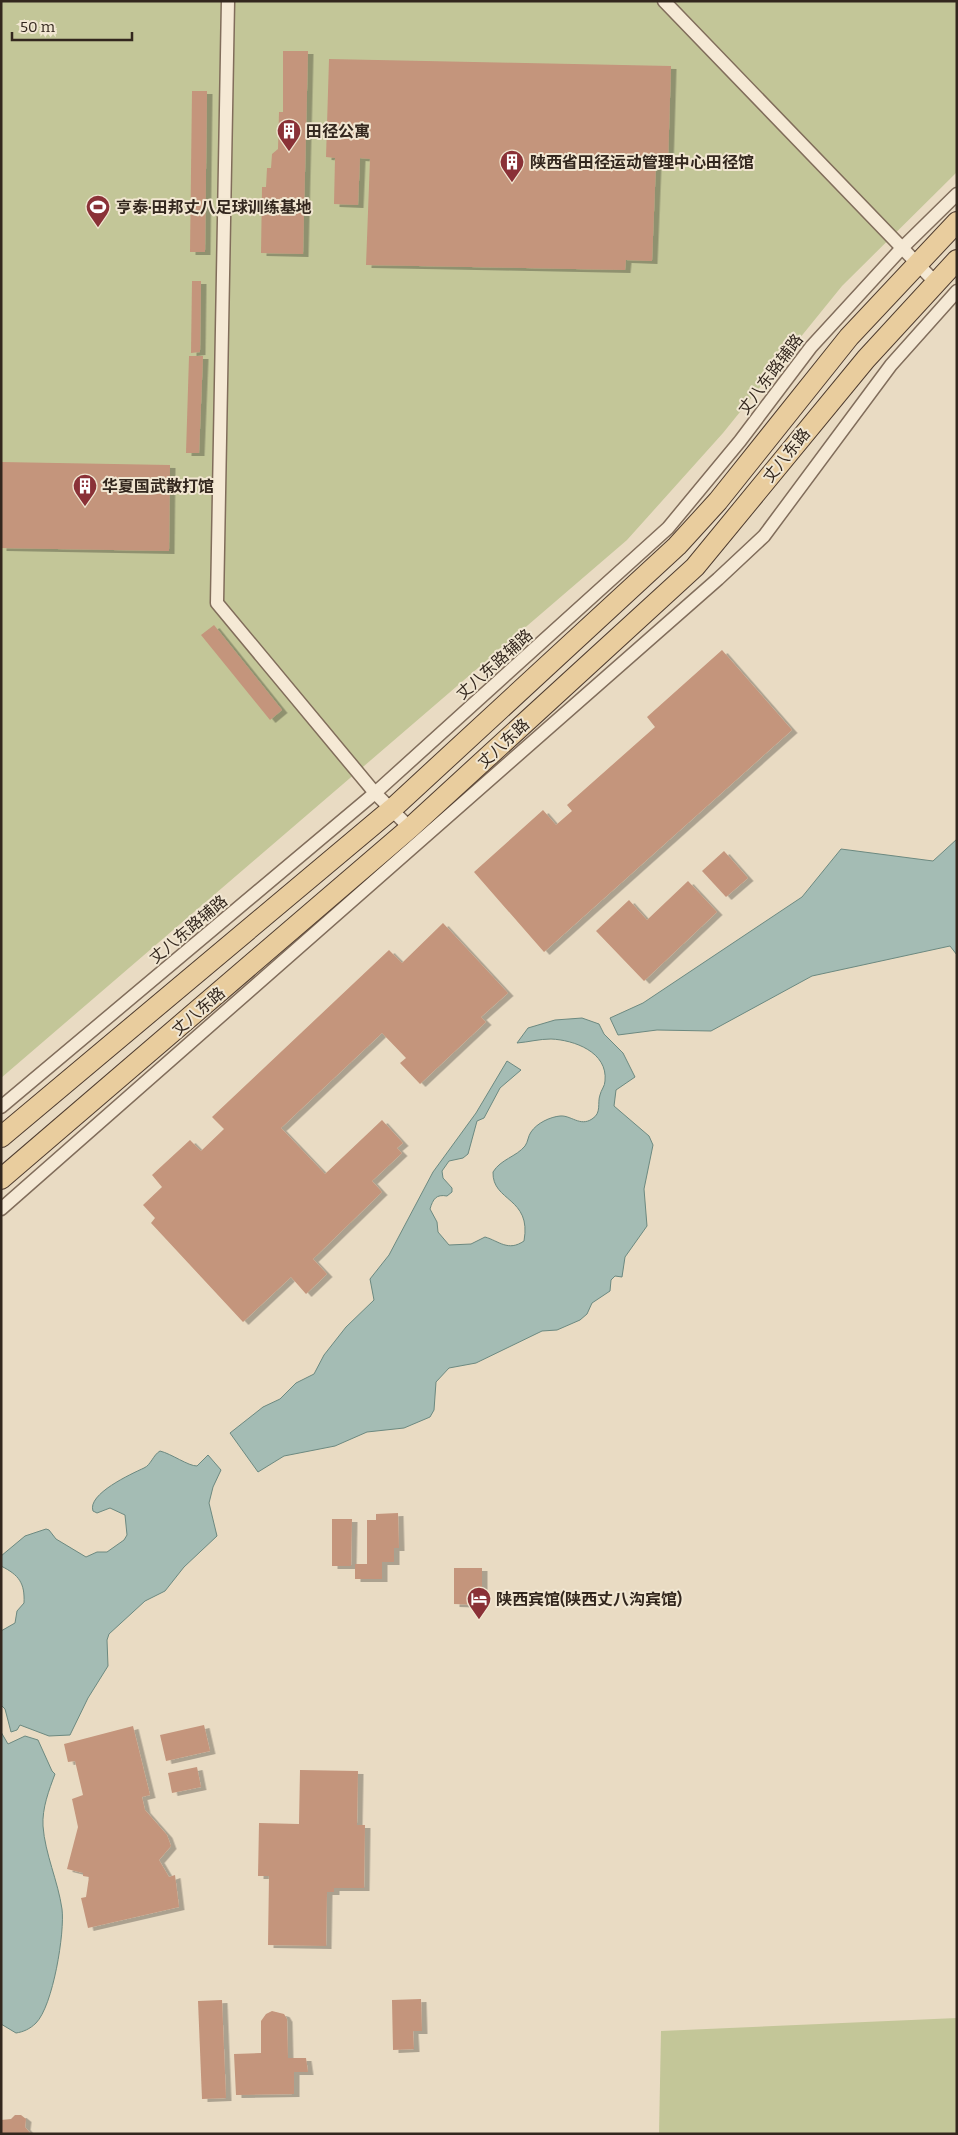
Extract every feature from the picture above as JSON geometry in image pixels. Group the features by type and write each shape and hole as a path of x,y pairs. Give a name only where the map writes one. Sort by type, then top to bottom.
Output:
{"main road":[{"name":"丈八东路","path":"1,1137 392,809 677,546 718,501 849,337 916,263 957,222"},
{"name":"丈八东路","path":"1,1180 410,828 695,566 866,359 957,260"}],"street":[{"path":"228,1 217,603 375,793 410,828"},
{"path":"664,1 901,250 935,282"},
{"name":"丈八东路辅路","path":"1,1107 375,793 668,528 740,441 811,347 901,250 957,194"},
{"path":"1,1209 718,579 764,536 891,365 957,291"}],"green space":[{"path":"1,1 957,1 957,172 842,286 723,433 627,540 1,1078"},
{"path":"957,2018 957,2134 659,2134 661,2031"}],"water":[{"path":"957,839 957,955 950,946 812,976 711,1031 657,1030 618,1035 610,1018 643,1003 802,897 841,849 933,861"},
{"path":"582,1018 599,1024 604,1034 623,1053 635,1077 616,1090 614,1106 649,1136 653,1145 644,1189 647,1226 625,1257 622,1277 615,1276 611,1280 610,1291 592,1303 587,1314 580,1320 557,1330 542,1331 476,1363 449,1368 436,1382 434,1410 430,1417 404,1428 367,1432 335,1446 284,1456 258,1472 230,1433 263,1407 280,1399 296,1383 314,1374 324,1355 346,1327 374,1300 370,1279 389,1255 433,1172 476,1113 507,1061 521,1070 500,1088 484,1118 477,1121 468,1154 463,1158 449,1161 442,1171 443,1178 452,1188 452,1192 447,1196 436,1198 432,1202 430,1209 437,1222 438,1232 449,1245 471,1244 485,1237 508,1246 524,1241 525,1227 522,1216 494,1182 493,1172 500,1164 521,1150 531,1132 544,1121 564,1116 583,1122 595,1117 605,1081 601,1062 595,1055 579,1045 551,1039 517,1043 528,1028 555,1020"},
{"path":"160,1451 197,1466 208,1455 221,1470 213,1487 209,1503 217,1536 184,1567 165,1591 145,1601 109,1634 107,1640 108,1666 88,1698 70,1735 49,1736 20,1725 17,1730 11,1732 5,1709 1,1705 1,1631 15,1623 17,1611 24,1603 24,1596 20,1580 1,1566 1,1556 25,1536 46,1529 56,1539 86,1557 97,1552 107,1552 124,1540 127,1535 125,1515 110,1508 97,1513 93,1511 93,1505 97,1498 111,1485 146,1467"},
{"path":"1,1732 8,1744 25,1736 38,1740 55,1774 45,1806 43,1826 46,1847 62,1909 60,1951 48,2001 36,2023 26,2030 16,2033 1,2024"}],"building":[{"name":"田径公寓","path":"283,51 308,51 303,254 261,253 262,187 266,187 267,168 271,168 272,154 278,149 279,112 283,112"},
{"name":"陕西省田径运动管理中心田径馆","path":"329,59 671,66 668,163 656,163 652,261 626,260 625,270 366,265 370,159 360,158 358,205 334,204 335,158 326,157"},
{"path":"192,91 207,91 205,252 190,252"},
{"path":"192,281 201,281 200,352 191,353"},
{"path":"189,356 203,356 199,453 186,453"},
{"name":"华夏国武散打馆","path":"1,462 170,465 169,551 1,548"},
{"path":"214,625 282,710 270,720 201,635"},
{"path":"722,650 792,730 544,952 474,872 543,810 556,825 572,811 567,805 655,727 647,717"},
{"path":"724,851 748,878 726,897 702,871"},
{"path":"688,881 717,912 644,981 596,931 629,900 647,920"},
{"path":"443,923 508,993 481,1017 486,1022 420,1084 400,1063 406,1058 382,1033 281,1128 325,1174 382,1120 403,1143 397,1148 402,1153 372,1181 382,1192 313,1259 327,1274 306,1294 291,1277 243,1322 151,1223 155,1218 143,1205 162,1187 152,1175 190,1140 201,1151 224,1129 212,1117 389,950 402,963"},
{"path":"398,1513 399,1548 394,1548 394,1562 382,1562 382,1579 355,1579 355,1564 367,1564 367,1520 376,1520 376,1514"},
{"path":"332,1519 352,1519 351,1566 332,1566"},
{"path":"454,1568 482,1568 482,1605 454,1604"},
{"path":"204,1725 210,1751 166,1761 160,1735"},
{"path":"133,1726 150,1795 142,1797 145,1810 167,1835 171,1846 159,1860 169,1877 175,1875 179,1907 88,1928 81,1898 86,1897 89,1877 83,1876 83,1873 67,1869 78,1827 72,1799 83,1795 75,1761 68,1762 64,1744"},
{"path":"197,1767 201,1787 172,1793 168,1773"},
{"path":"300,1770 358,1771 357,1825 365,1825 364,1888 334,1888 334,1892 327,1892 326,1946 268,1945 269,1876 258,1876 259,1823 299,1824"},
{"path":"421,1999 422,2031 413,2031 414,2049 393,2050 392,2000"},
{"path":"222,2000 226,2098 202,2099 198,2001"},
{"path":"272,2011 284,2014 287,2019 288,2058 306,2058 308,2072 294,2072 294,2094 236,2095 234,2054 261,2053 261,2021 266,2014"},
{"path":"15,2115 21,2115 26,2119 25,2127 31,2134 1,2134 1,2120 11,2119"}],"place":[{"name":"田径公寓","path":"289,152"},
{"name":"陕西省田径运动管理中心田径馆","path":"512,183"},
{"name":"亨泰·田邦丈八足球训练基地","path":"98,228"},
{"name":"华夏国武散打馆","path":"85,507"},
{"name":"陕西宾馆(陕西丈八沟宾馆)","path":"479,1620"}]}
